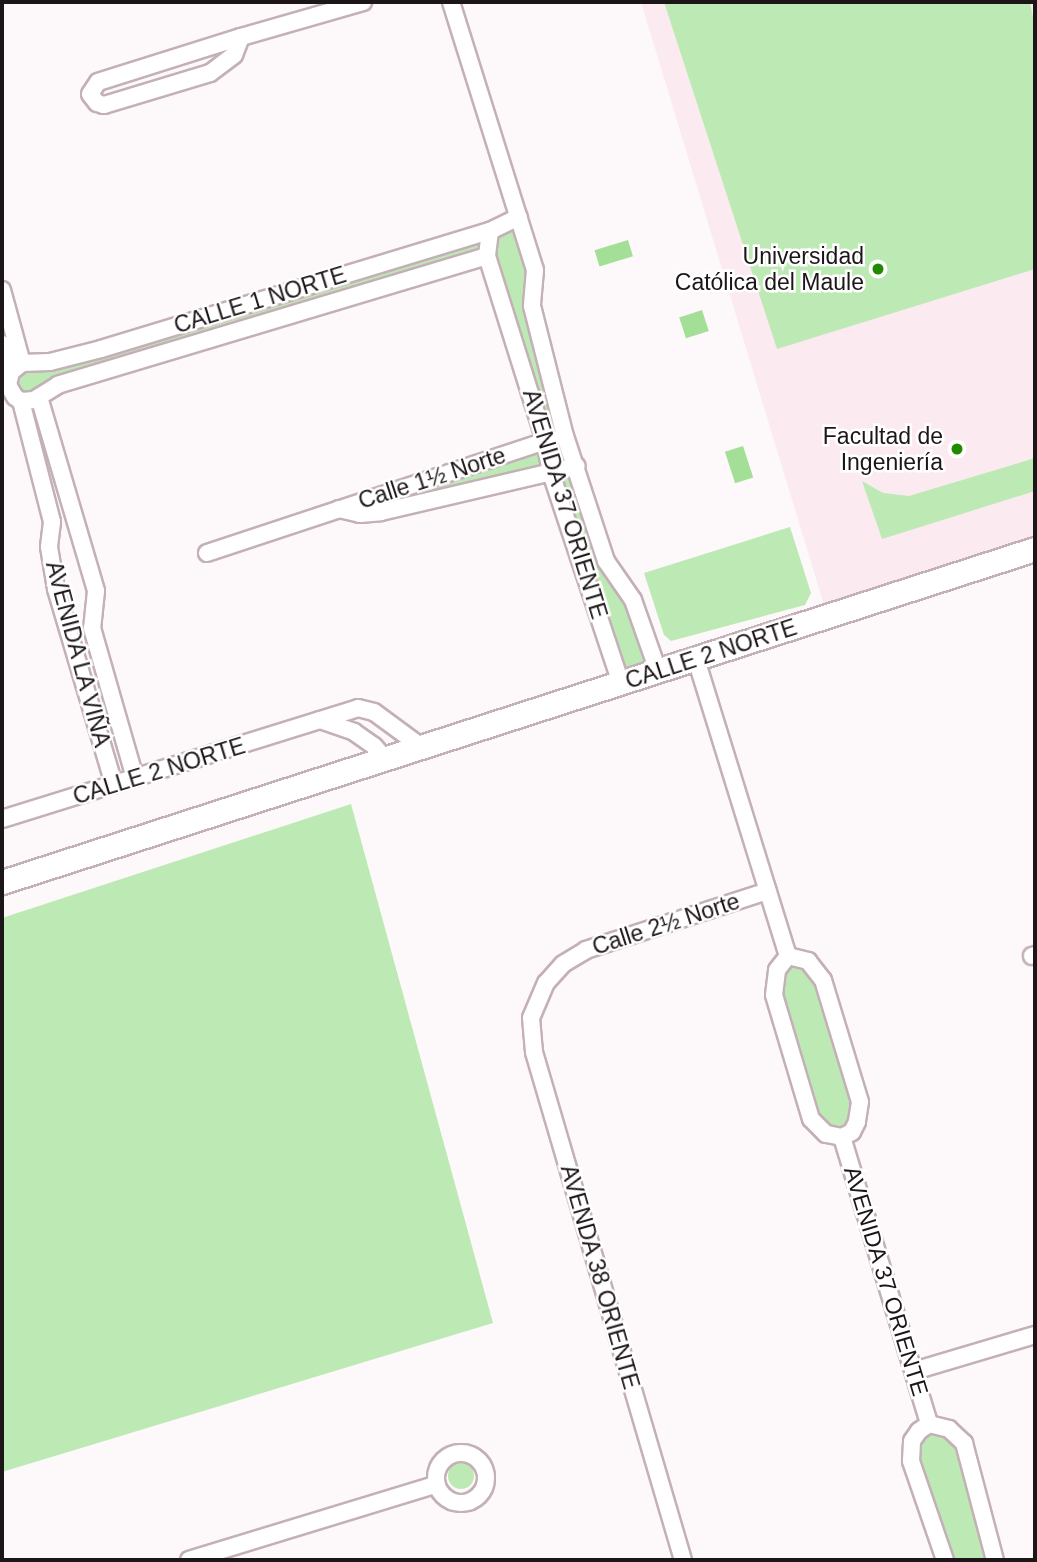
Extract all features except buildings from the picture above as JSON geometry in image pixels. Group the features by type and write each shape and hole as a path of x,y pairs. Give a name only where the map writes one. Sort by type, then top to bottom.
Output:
{"main road":[{"name":"CALLE 2 NORTE","path":"2,882 1035,549"}],"street":[{"path":"241,37 234,55 210,73 104,105 97,103 90,94 98,82 241,37 363,2"},
{"name":"AVENIDA 37 ORIENTE","path":"451,3 535,270 531,299 565,436 606,561 634,600 658,671"},
{"path":"490,231 519,217"},
{"name":"AVENIDA 37 ORIENTE","path":"490,231 487,256 545,441 551,473 621,683"},
{"name":"CALLE 1 NORTE","path":"21,366 50,362 101,349 490,231"},
{"name":"CALLE 1 NORTE","path":"41,395 118,366 487,256"},
{"path":"2,290 21,366 8,385 15,397 21,401 41,395 46,385 43,370 21,366 2,344"},
{"path":"510,325 534,315"},
{"name":"AVENIDA LA VIÑA","path":"41,395 96,591 92,628 135,778"},
{"name":"AVENIDA LA VIÑA","path":"21,401 52,522 49,547 56,589 114,785"},
{"name":"Calle 1½ Norte","path":"207,553 565,436"},
{"name":"Calle 1½ Norte","path":"339,509 359,514 381,512 577,466"},
{"path":"696,659 788,956"},
{"name":"CALLE 2 NORTE","path":"2,819 358,708 374,712 423,748"},
{"path":"320,720 354,732 382,752 386,760"},
{"name":"Calle 2½ Norte","path":"539,993 563,964 598,944 768,891"},
{"name":"AVENIDA 37 ORIENTE","path":"788,956 808,961 823,980 860,1102 857,1122 852,1132 842,1138 825,1134 811,1119 785,1032 773,982 781,961 788,956"},
{"name":"AVENDA 38 ORIENTE","path":"539,993 531,1018 534,1052 682,1560"},
{"name":"AVENIDA 37 ORIENTE","path":"842,1138 929,1424"},
{"path":"914,1371 1035,1335"},
{"name":"AVENIDA 37 ORIENTE","path":"945,1560 911,1461 912,1441 919,1431 929,1424 949,1429 964,1443 995,1560"},
{"path":"189,1560 437,1484"}],"shaded area":[{"name":"Universidad Católica del Maule","path":"641,2 1035,2 1035,536 824,605"},
{"path":"664,2 1030,2 1035,28 1035,269 777,349"},
{"path":"510,220 535,270 531,299 613,573 658,671 621,683 551,461 381,512 339,509 545,441 487,256 27,402 8,378 11,372"},
{"path":"628,240 633,256 599,266 595,250"},
{"path":"702,310 709,331 686,338 679,317"},
{"path":"743,446 753,477 735,483 725,452"},
{"path":"1035,458 1035,491 882,539 862,481 883,493 909,496"},
{"path":"790,527 811,593 805,605 671,641 664,635 644,573"},
{"path":"351,804 493,1323 2,1472 2,918"},
{"path":"781,961 808,961 860,1102 852,1132 818,1128 774,995"},
{"path":"919,1431 957,1434 995,1560 945,1560 911,1461"},
{"path":"461,1463 470,1467 474,1476 470,1485 461,1489 452,1485 448,1476 452,1467"}],"place":[{"name":"Universidad Católica del Maule","path":"878,269"},
{"name":"Facultad de Ingeniería","path":"957,449"}]}
